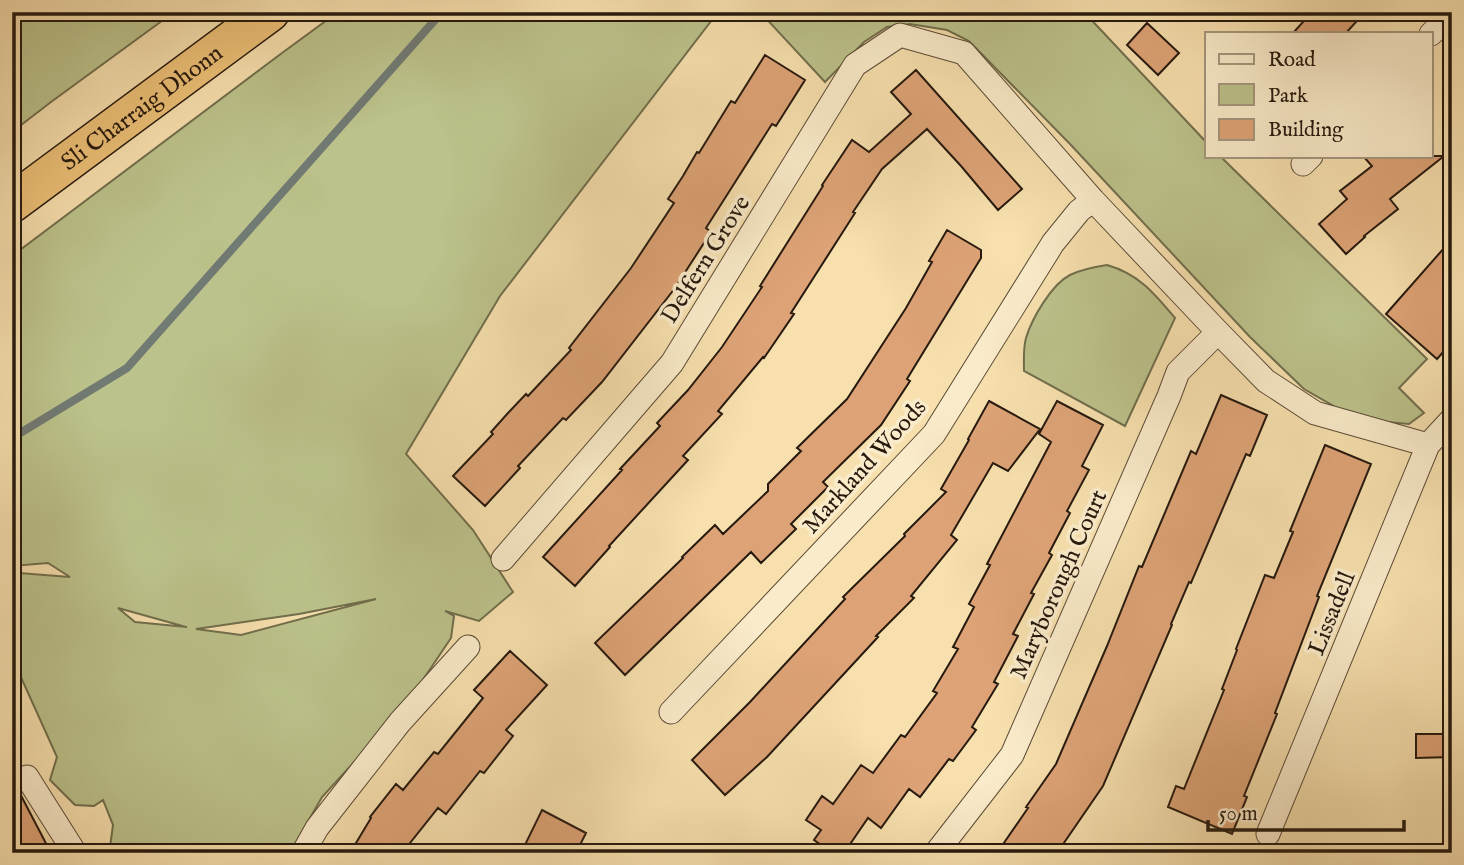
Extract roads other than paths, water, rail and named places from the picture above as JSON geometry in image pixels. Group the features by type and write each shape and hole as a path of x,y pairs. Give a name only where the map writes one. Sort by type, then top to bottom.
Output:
{"highway":[{"name":"Sli Charraig Dhonn","path":"12,203 270,12"}],"street":[{"path":"1432,33 1452,13"},
{"name":"Delfern Grove","path":"503,559 672,363 855,65 900,35 964,53 1093,200"},
{"path":"1093,200 1266,381 1315,413 1428,445"},
{"name":"Markland Woods","path":"671,712 934,434 1053,243 1079,211 1093,200"},
{"name":"Maryborough Court","path":"936,853 1012,755 1178,372 1218,332"},
{"name":"Lissadell","path":"1268,834 1428,445 1452,419"},
{"path":"303,853 317,828 400,722 468,648"},
{"path":"27,776 75,853"}],"waterway":[{"path":"12,438 127,368 442,12"}]}
